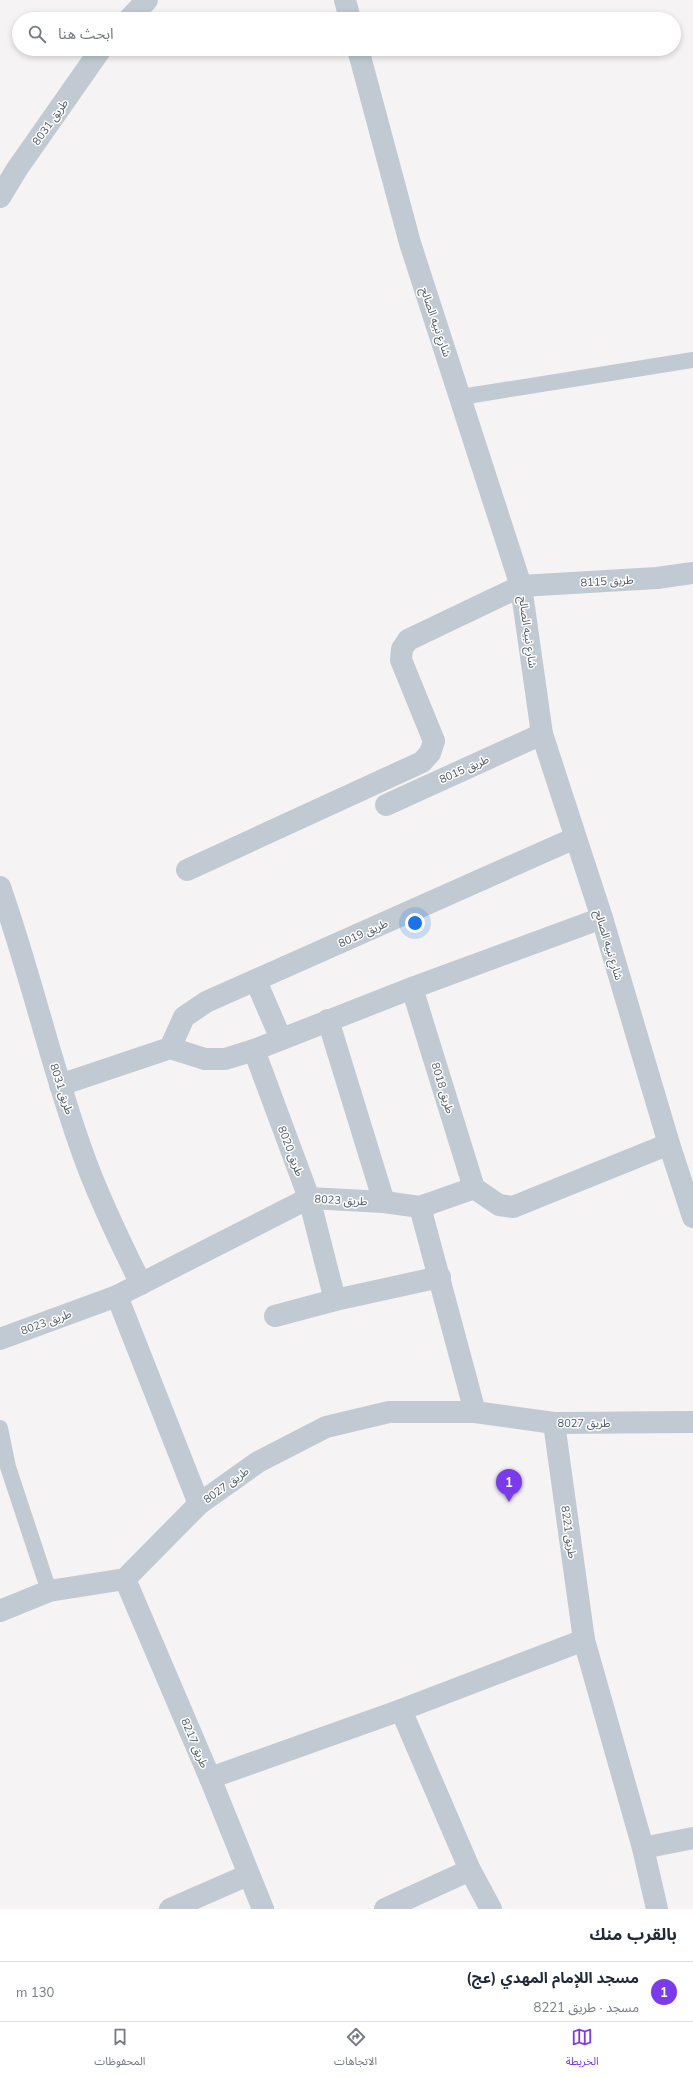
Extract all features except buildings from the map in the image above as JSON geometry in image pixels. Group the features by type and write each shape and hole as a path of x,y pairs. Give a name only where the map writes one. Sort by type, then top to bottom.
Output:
{"street":[{"path":"136,12 147,0"},
{"path":"345,0 348,12"},
{"name":"طريق 8031","path":"0,197 17,169 96,56"},
{"name":"شارع نبيه الصالح","path":"360,56 410,243 521,586 542,734 602,918 668,1144 693,1216"},
{"name":"طريق 8115","path":"521,586 657,578 693,573"},
{"path":"187,870 422,762 430,754 434,742 401,660 402,649 408,640 521,586"},
{"name":"طريق 8015","path":"386,805 542,734"},
{"name":"طريق 8019","path":"170,1048 184,1017 206,1002 575,838"},
{"name":"طريق 8031","path":"0,887 60,1085 83,1154 111,1223 140,1284"},
{"path":"60,1085 170,1048 205,1060 225,1059 281,1040 328,1020 412,988 602,918"},
{"path":"256,981 281,1040"},
{"name":"طريق 8018","path":"412,988 474,1188"},
{"path":"328,1020 384,1202"},
{"name":"طريق 8020","path":"254,1050 309,1198 335,1300"},
{"path":"474,1188 499,1205 513,1207 668,1144"},
{"name":"طريق 8023","path":"0,1339 117,1296 309,1198 384,1202 420,1207 474,1188"},
{"path":"420,1207 475,1412"},
{"path":"275,1316 335,1300 440,1277"},
{"path":"117,1296 199,1504"},
{"name":"طريق 8027","path":"125,1579 199,1504 258,1462 326,1427 389,1412 475,1412 554,1423 693,1422"},
{"name":"طريق 8221","path":"554,1423 584,1640 642,1848 657,1909"},
{"path":"0,1611 49,1591 125,1579"},
{"name":"طريق 8217","path":"125,1579 210,1778 263,1909"},
{"path":"210,1778 401,1710 584,1640"},
{"path":"401,1710 470,1870 491,1909"},
{"path":"642,1848 693,1838"},
{"path":"385,1909 470,1870"},
{"path":"170,1909 248,1875"}],"lane":[{"path":"461,397 693,360"},
{"path":"0,1428 8,1467 49,1591"}],"place":[{"name":"مسجد اللإمام المهدي (عج)","path":"509,1502"}]}
